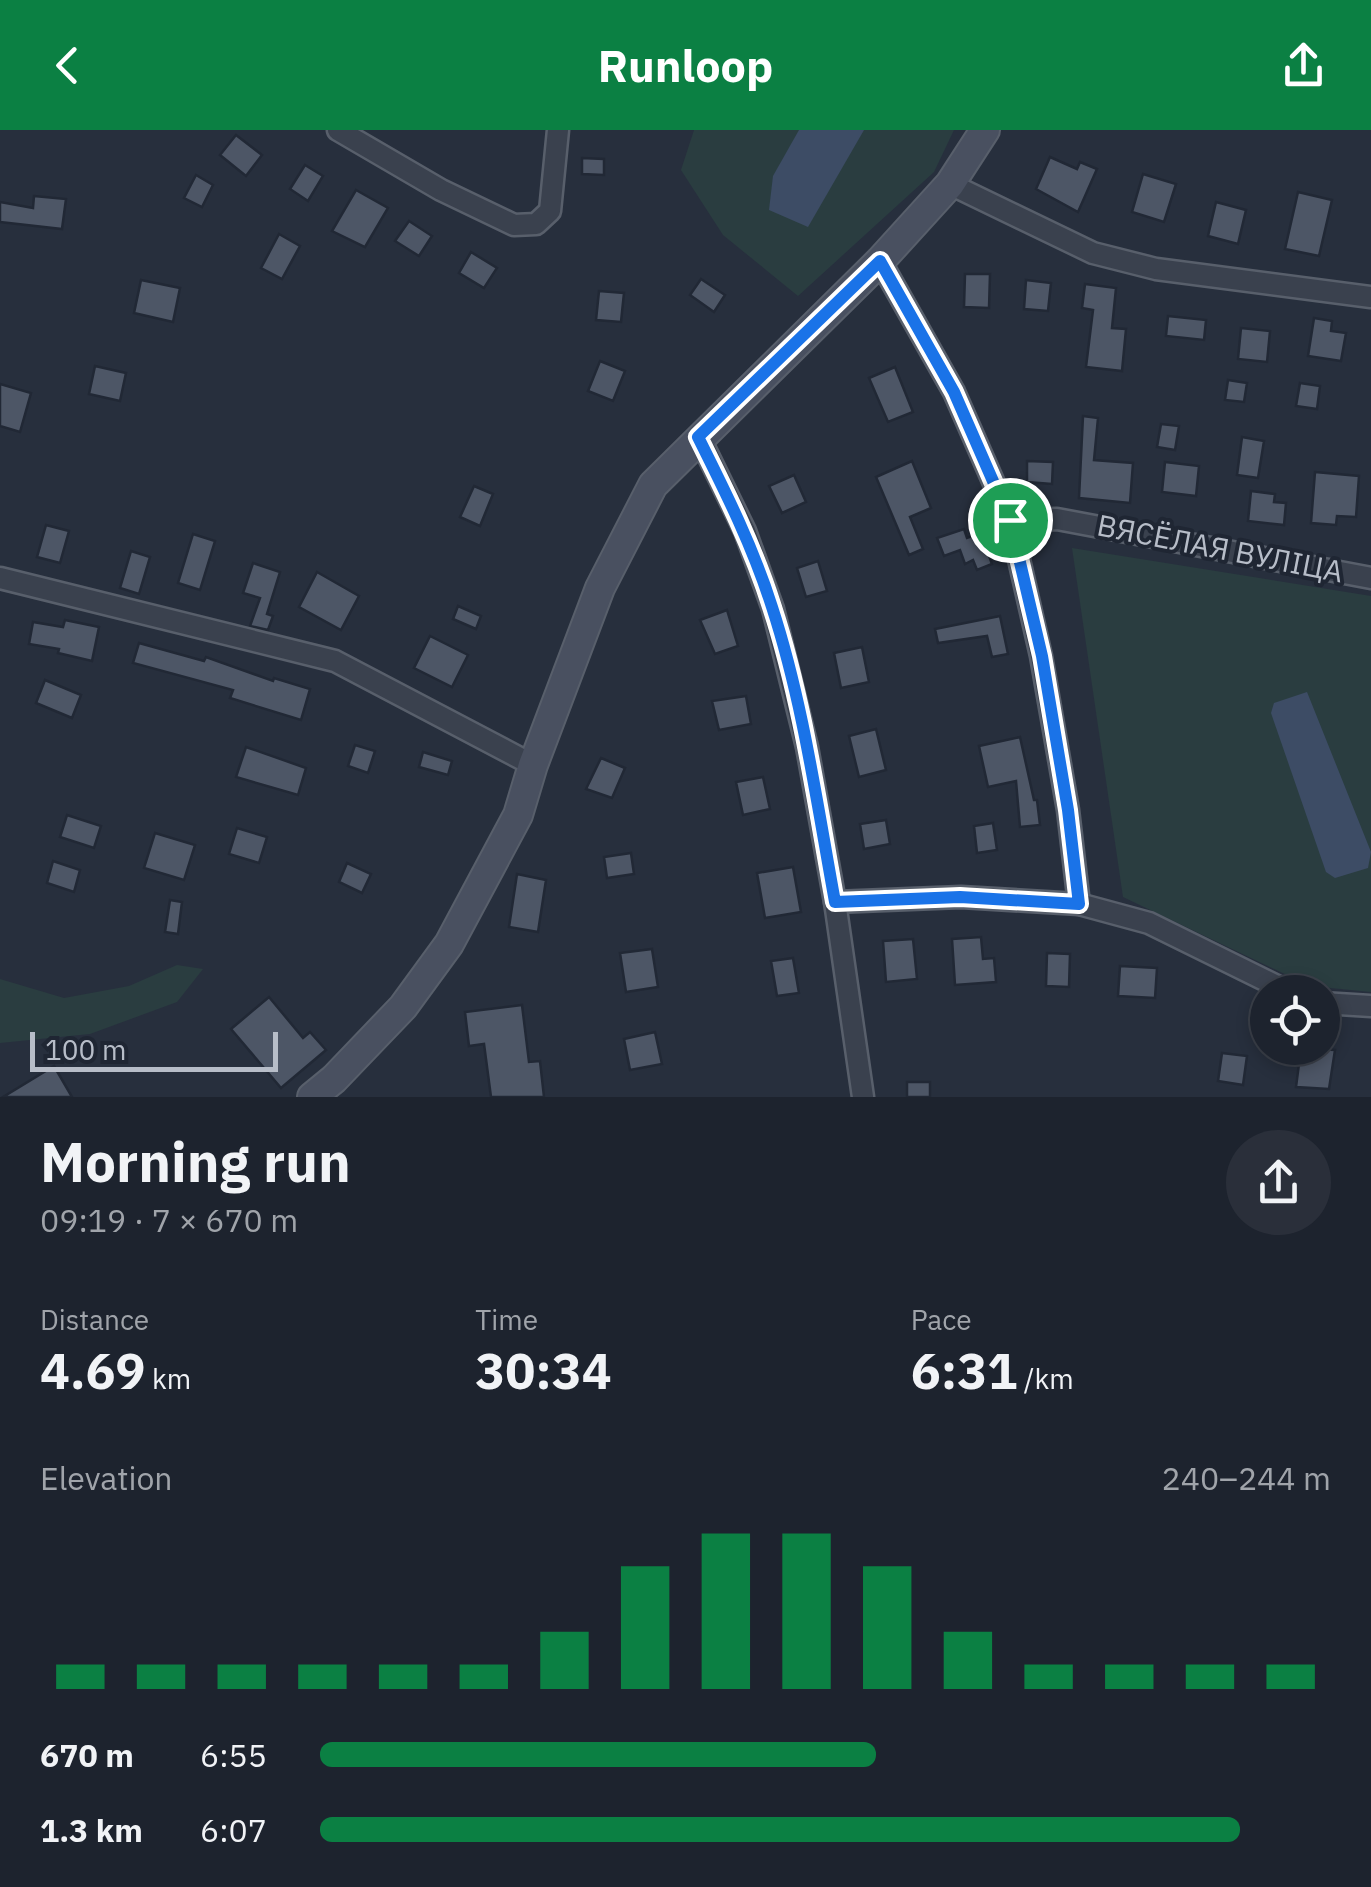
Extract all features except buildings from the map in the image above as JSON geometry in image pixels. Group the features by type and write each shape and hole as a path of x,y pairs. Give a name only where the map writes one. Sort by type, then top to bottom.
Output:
{"street":[{"path":"338,130 442,190 514,225 536,224 550,211 558,130"},
{"path":"312,1097 402,1008 449,944 518,816 600,588 654,485 698,437 880,261 950,184 985,130"},
{"path":"950,184 1093,252 1156,268 1371,297"},
{"path":"880,261 954,392 1010,520 1042,656 1079,904"},
{"path":"698,437 745,530 773,609 807,747 835,902 863,1097"},
{"name":"ВЯСЁЛАЯ ВУЛІЦА","path":"1010,520 1057,519 1371,578"},
{"path":"0,578 335,660 533,766"},
{"path":"835,902 960,897 1079,904 1149,923 1254,975"},
{"path":"1340,1004 1371,1006"}],"shaded area":[{"path":"694,130 954,130 934,172 798,296 723,235 681,170"},
{"path":"1072,548 1371,596 1371,992 1340,989 1340,975 1287,975 1123,897"},
{"path":"177,965 203,969 177,1002 90,1034 0,1043 0,979 64,998 129,986"}],"water":[{"path":"799,130 864,130 808,227 769,210 773,176"},
{"path":"1307,692 1371,852 1368,868 1335,878 1326,872 1271,713 1274,703"}],"route":[{"path":"880,261 954,392 1010,520 1042,656 1079,904 960,897 835,902 807,747 773,609 745,530 698,437 880,261"}]}
